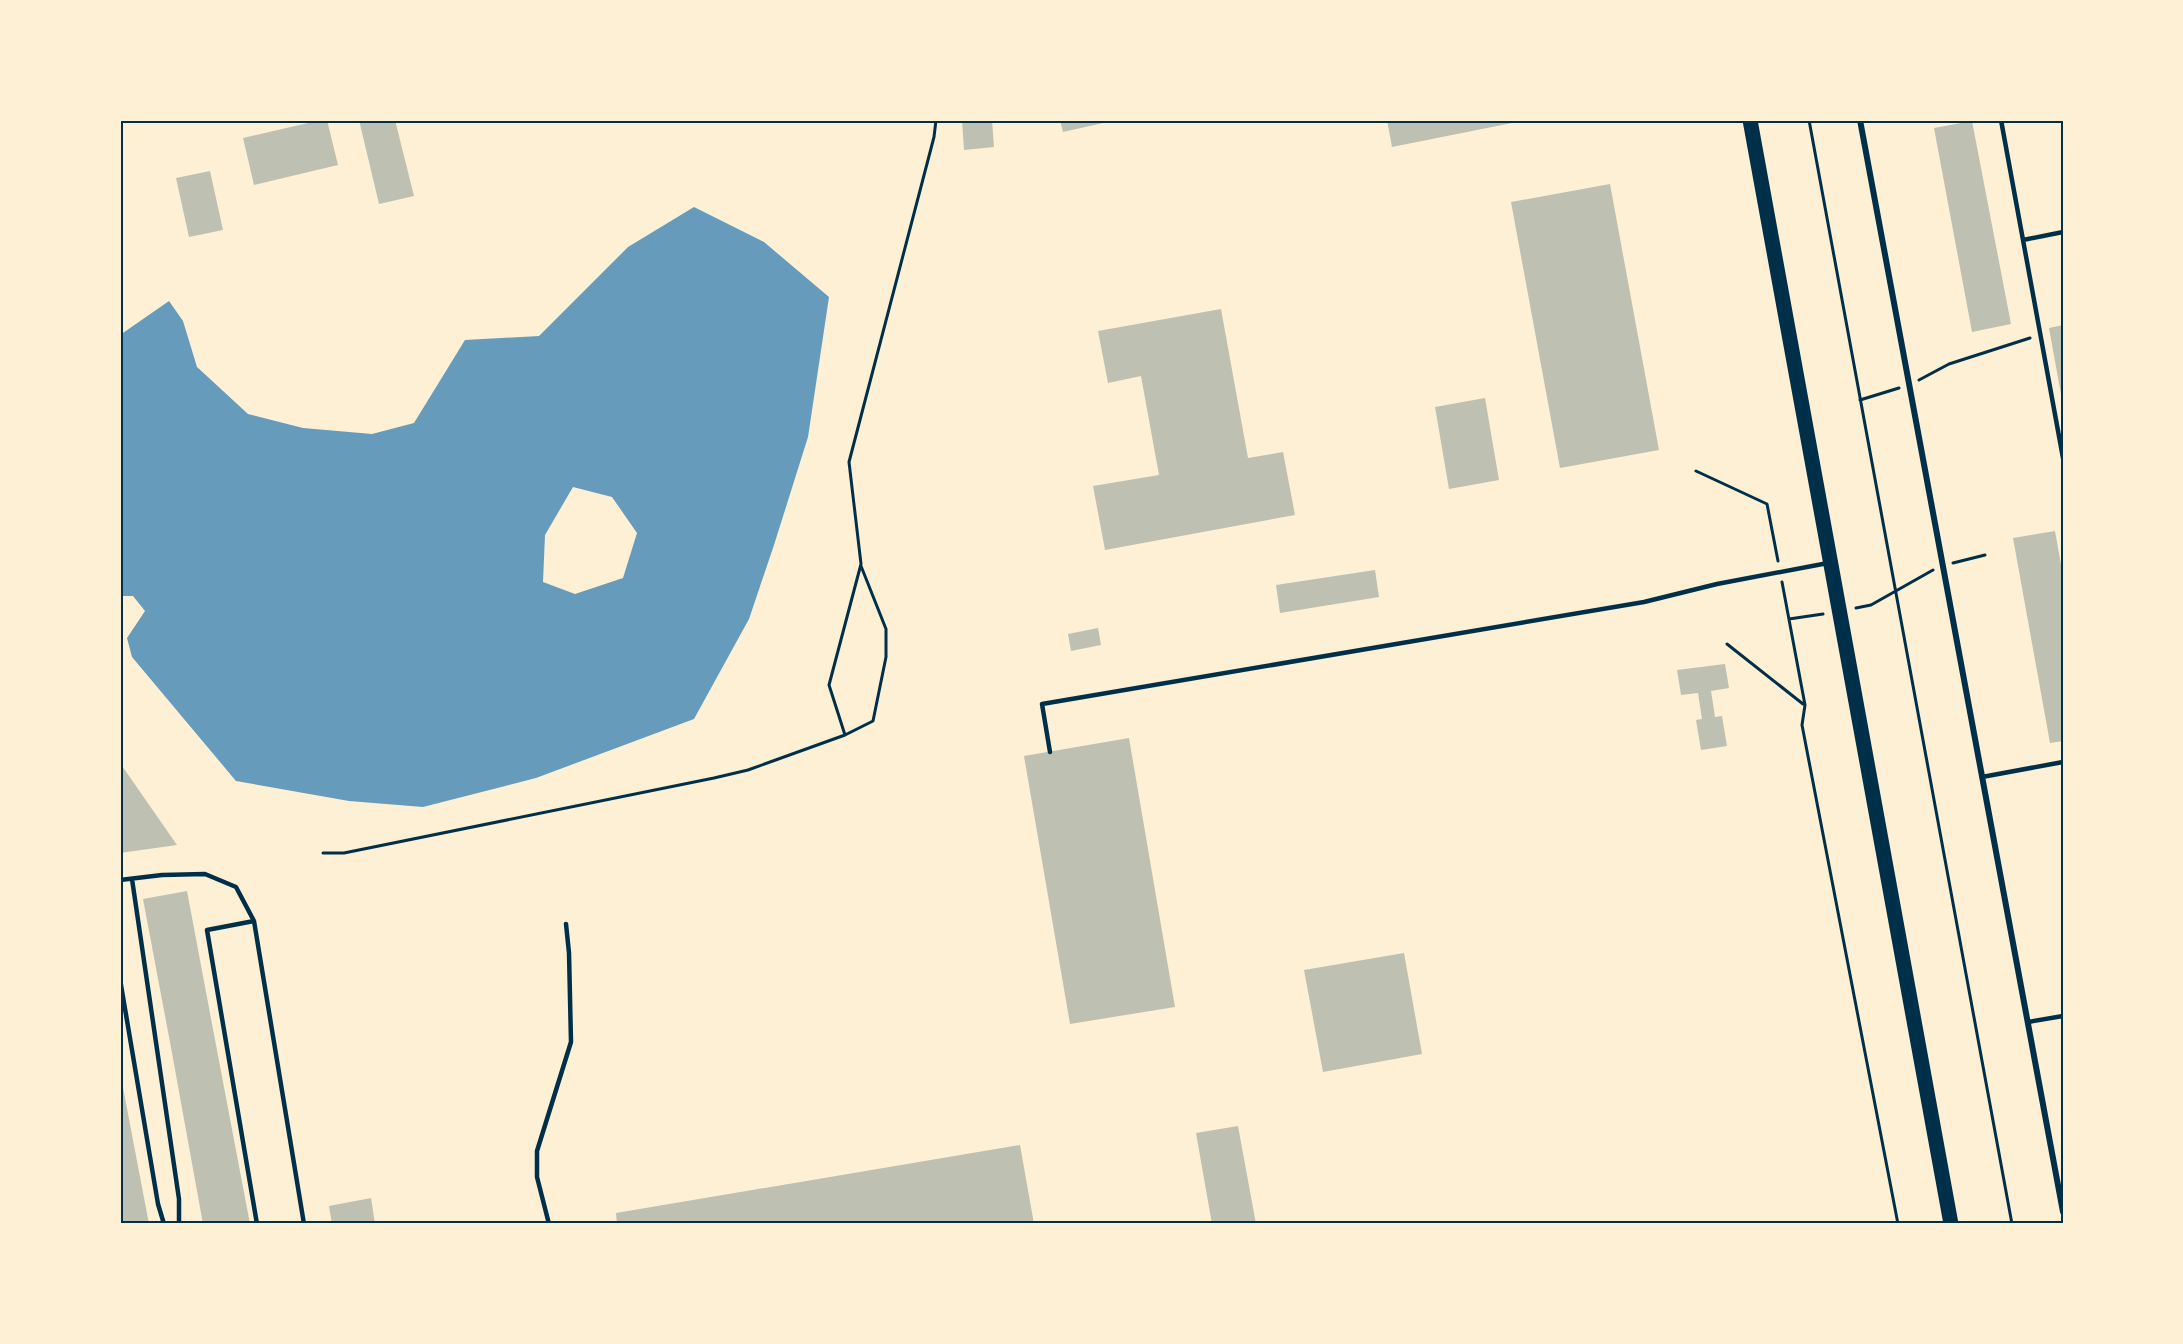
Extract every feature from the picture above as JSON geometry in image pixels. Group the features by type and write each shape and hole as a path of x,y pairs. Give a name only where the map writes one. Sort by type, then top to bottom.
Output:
{"main road":[{"path":"1750,120 1951,1224"}],"street":[{"path":"1860,120 2063,1212"}],"lane":[{"path":"2001,120 2063,458"},
{"path":"2023,240 2063,232"},
{"path":"1050,752 1042,704 1644,602 1717,584 1831,562"},
{"path":"1982,777 2063,762"},
{"path":"120,880 162,874 205,874 236,887 254,921 304,1224"},
{"path":"132,879 179,1199 179,1224"},
{"path":"254,921 207,930 257,1224"},
{"path":"549,1224 537,1177 537,1150 571,1042 566,924"},
{"path":"120,979 158,1204 164,1224"},
{"path":"2028,1022 2063,1016"}],"path":[{"path":"323,853 345,853 748,770 844,735 873,721 886,657 886,628 861,564 849,462 931,148 936,120"},
{"path":"1809,120 2012,1224"},
{"path":"1949,364 2041,335"},
{"path":"1696,471 1767,504 1805,705 1802,725 1898,1224"},
{"path":"1789,620 1871,605 1942,565 1985,555"},
{"path":"844,735 829,685 861,564"},
{"path":"1727,644 1805,705"}],"water":[{"path":"694,207 764,242 829,297 808,437 774,545 749,619 694,719 536,778 423,807 349,801 236,781 132,657 127,638 145,611 133,596 120,596 120,335 169,301 183,321 197,367 248,414 303,428 372,434 414,423 465,340 539,336 628,247","holes":["573,487 612,497 637,533 623,578 575,594 543,582 545,535"]}],"building":[{"path":"327,120 338,165 254,185 243,138"},
{"path":"359,120 395,120 414,196 379,204"},
{"path":"962,120 992,120 994,147 964,150"},
{"path":"1060,120 1112,120 1112,121 1063,132"},
{"path":"1387,120 1522,120 1522,121 1392,147"},
{"path":"1972,121 2011,324 1972,332 1934,128"},
{"path":"210,171 223,230 189,237 176,178"},
{"path":"1610,184 1659,450 1560,468 1511,202"},
{"path":"1221,309 1248,458 1283,452 1295,515 1105,550 1093,486 1159,475 1141,376 1108,383 1098,331"},
{"path":"2063,325 2063,400 2062,400 2049,328"},
{"path":"1485,398 1499,480 1449,489 1435,407"},
{"path":"2055,531 2063,576 2063,741 2050,743 2013,538"},
{"path":"1375,570 1379,597 1280,613 1276,585"},
{"path":"1098,628 1101,645 1071,651 1068,634"},
{"path":"1725,664 1729,688 1711,691 1715,717 1722,716 1727,746 1701,750 1696,720 1702,719 1698,693 1681,695 1677,670"},
{"path":"1129,738 1175,1007 1070,1024 1024,756"},
{"path":"120,763 177,845 120,853"},
{"path":"187,891 250,1224 203,1224 143,899"},
{"path":"1404,953 1422,1054 1323,1072 1304,970"},
{"path":"121,1077 149,1224 120,1224"},
{"path":"1238,1126 1256,1224 1212,1224 1196,1133"},
{"path":"1020,1145 1034,1224 617,1224 616,1213"},
{"path":"371,1198 375,1224 332,1224 329,1206"}]}
